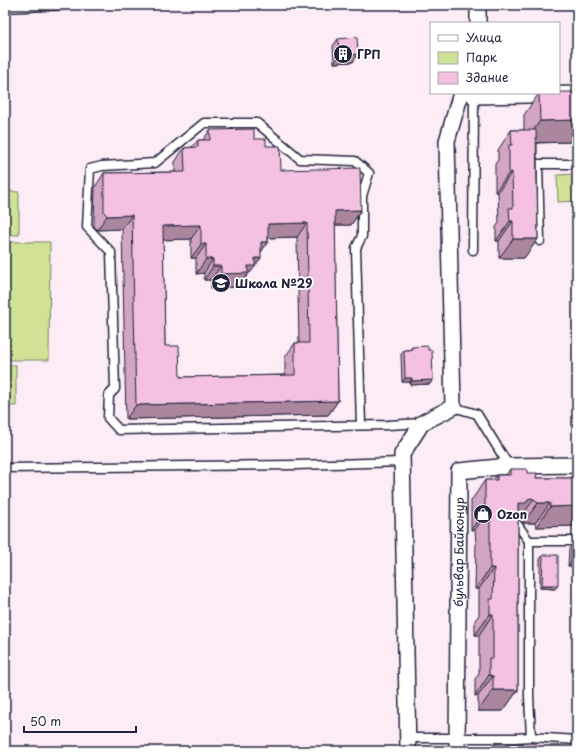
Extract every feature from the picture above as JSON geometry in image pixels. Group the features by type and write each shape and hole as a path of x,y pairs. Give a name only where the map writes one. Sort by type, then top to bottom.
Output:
{"street":[{"path":"478,5 478,22"},
{"path":"408,744 402,454 422,423 453,407 447,141 468,94 577,94"},
{"name":"бульвар Байконур","path":"457,745 459,470 509,466 577,465"}],"lane":[{"path":"5,8 66,5"},
{"path":"468,94 473,250"},
{"path":"361,425 356,248 362,236 362,196 369,173 355,161 300,159 257,123 204,123 155,163 102,166 90,170 87,228 111,252 115,389 109,395 108,418 119,430 380,425 422,423"},
{"path":"540,241 538,164 577,164"},
{"path":"453,407 477,414 509,466"},
{"path":"5,468 295,465 402,462"},
{"path":"517,524 529,541 529,688 531,737"},
{"path":"529,541 577,541"},
{"path":"408,744 457,745 522,741 531,737 577,740"}],"green space":[{"path":"577,174 577,201 558,202 557,175"},
{"path":"5,191 19,192 19,235 5,235"},
{"path":"5,242 50,242 49,360 5,360"},
{"path":"5,365 16,365 16,406 5,406"},
{"path":"573,637 577,637 577,685 575,685"}],"building":[{"path":"357,37 358,54 339,56 338,39"},
{"path":"577,92 577,120 540,121 539,94"},
{"path":"254,129 254,139 266,139 266,146 280,146 281,170 360,168 361,210 335,211 338,401 136,405 132,215 107,216 104,212 104,173 185,172 184,148 198,147 198,140 210,140 210,130","holes":["307,223 309,343 295,343 295,375 180,377 179,346 165,346 163,226 201,225 201,244 206,244 206,259 213,259 213,266 221,266 221,274 248,273 248,266 255,266 255,258 261,258 261,242 268,242 268,224"]},
{"path":"511,130 536,130 538,239 513,239 513,221 510,221 509,208 513,208 512,172 509,173 509,145 512,145"},
{"path":"428,346 428,350 432,350 433,380 412,381 412,378 405,378 404,350 412,350 412,347"},
{"path":"510,469 527,469 527,473 537,473 536,478 577,478 577,506 550,507 550,503 538,503 531,498 528,499 526,503 518,503 518,690 493,690 493,676 489,675 489,658 493,658 493,614 490,614 490,599 493,599 494,568 490,568 490,522 489,509 485,509 485,480 497,480 497,475 510,475"},
{"path":"572,545 577,545 577,562 571,562"},
{"path":"543,555 558,555 558,585 542,585"},
{"path":"536,743 536,751 495,751 495,744"},
{"path":"577,750 577,751 536,751"}],"place":[{"name":"ГРП","path":"343,54"},
{"name":"Школа №29","path":"221,283"},
{"name":"Ozon","path":"483,514"}]}
